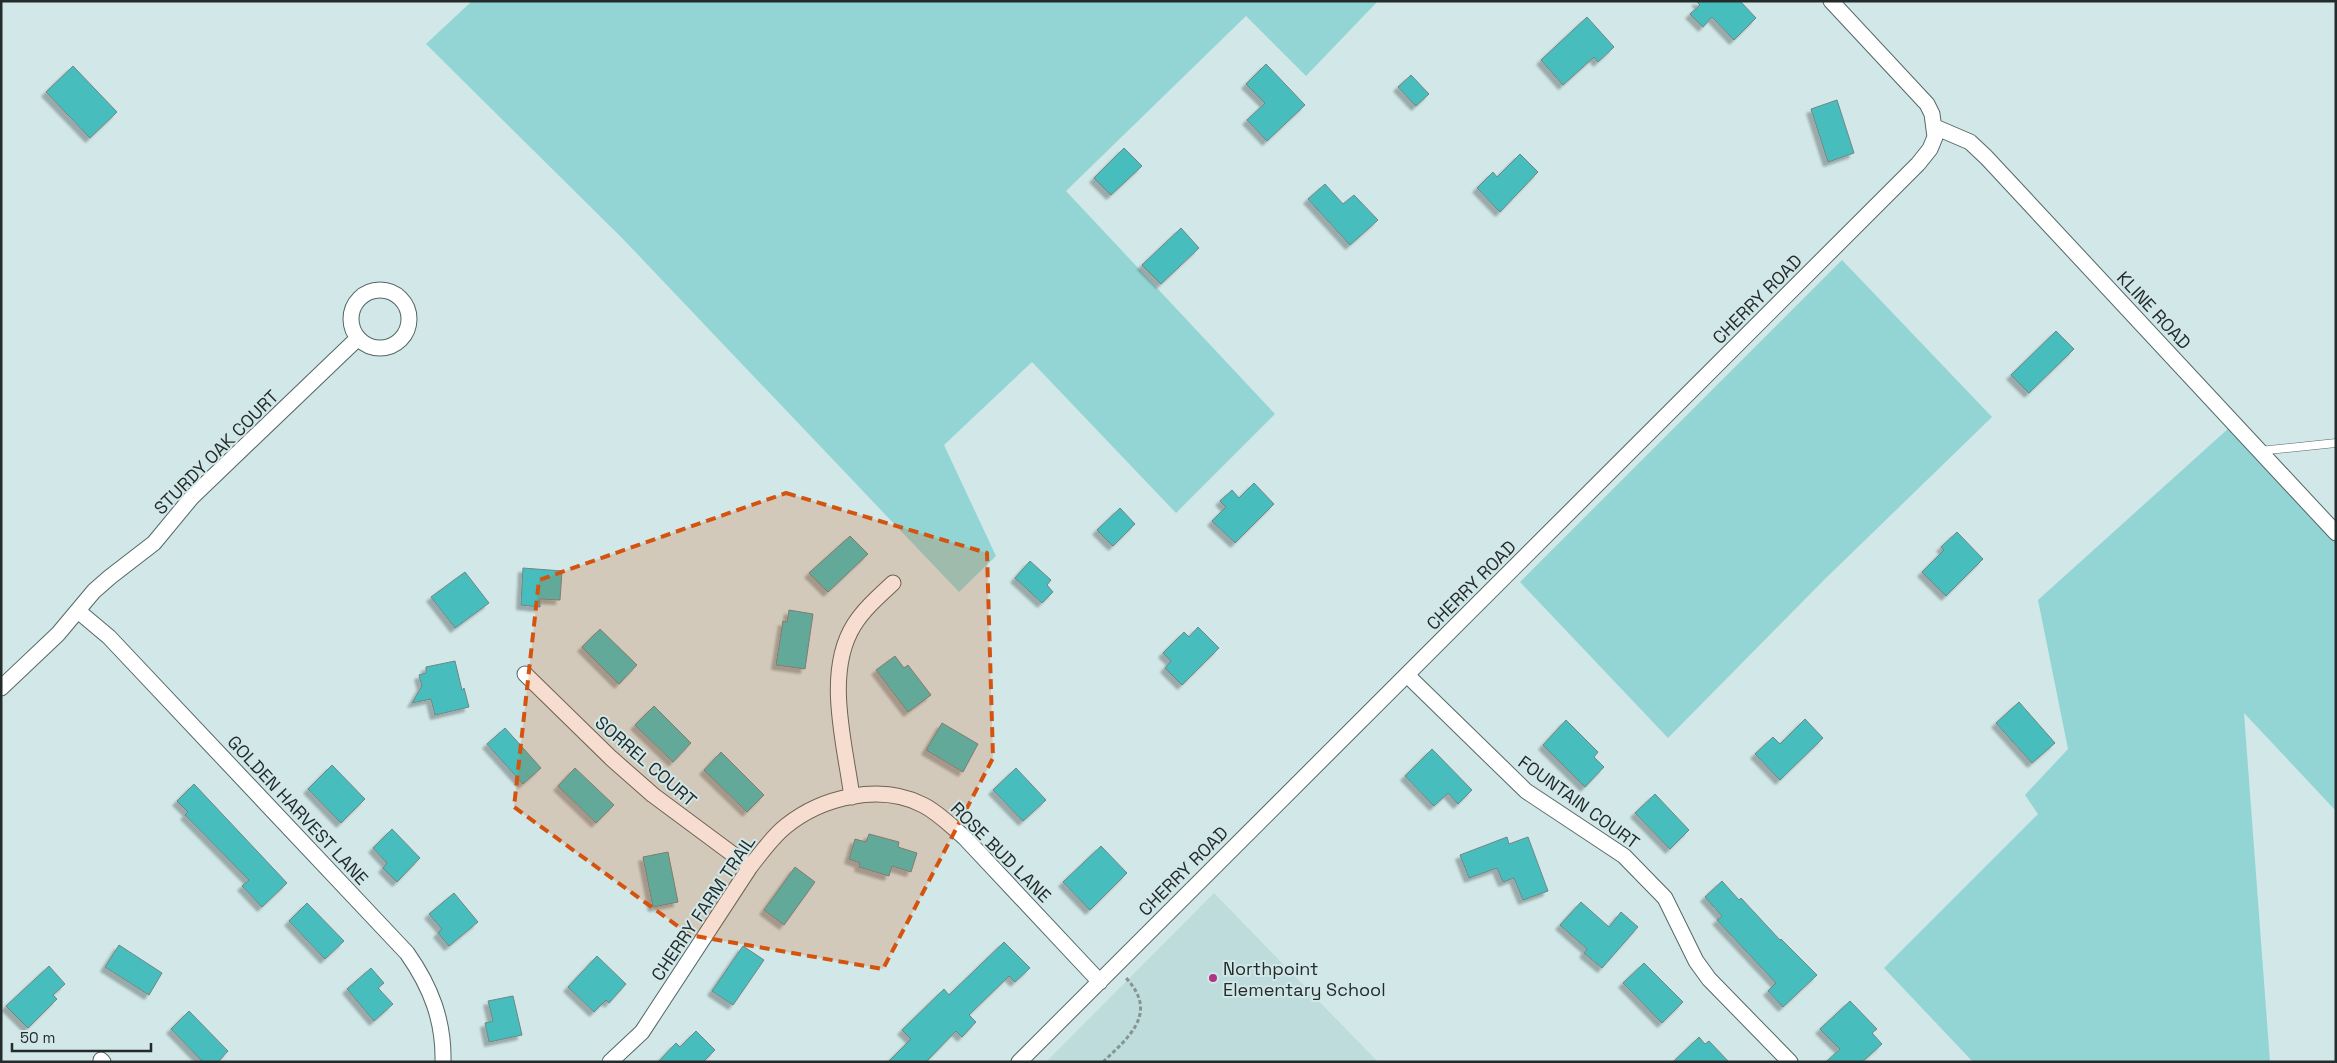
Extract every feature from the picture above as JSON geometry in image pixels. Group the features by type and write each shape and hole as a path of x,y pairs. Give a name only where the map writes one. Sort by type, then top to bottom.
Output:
{"street":[{"path":"1831,1 1927,104 1935,127"},
{"name":"KLINE ROAD","path":"1935,127 1970,142 1986,157 2336,533"},
{"name":"CHERRY ROAD","path":"1019,1062 1228,851 1407,675 1918,164 1930,149 1935,137 1935,127"},
{"name":"STURDY OAK COURT","path":"1,688 78,611 94,591 154,543 192,497 358,338"},
{"path":"852,797 840,708 840,661 853,626 870,604 893,583"},
{"name":"GOLDEN HARVEST LANE","path":"78,611 109,637 407,954 428,987 439,1016 443,1039 443,1062"},
{"name":"SORREL COURT","path":"525,674 611,758 653,795 750,866"},
{"name":"FOUNTAIN COURT","path":"1407,675 1526,791 1590,832 1631,863 1664,898 1696,961 1709,979 1790,1062"},
{"name":"ROSE BUD LANE","path":"852,797 867,794 902,797 923,805 942,818 965,838 1100,982"},
{"name":"CHERRY FARM TRAIL","path":"610,1062 642,1032 750,866 786,826 807,813 852,797"}],"lane":[{"path":"2259,451 2336,443"}],"path":[{"path":"1102,1062 1129,1036 1139,1022 1141,1010 1134,986 1115,966"}],"highlighted area":[{"path":"786,493 987,553 993,758 883,969 690,935 514,807 539,580"}],"shaded area":[{"path":"472,1 1378,1 1306,76 1246,16 1066,191 1275,414 1176,513 1032,362 944,445 996,556 959,592 623,239 426,44"},
{"path":"1842,260 1992,417 1825,579 1668,738 1520,582"},
{"path":"2230,427 2336,541 2336,811 2244,713 2270,1062 1973,1062 1884,968 2038,814 2025,795 2068,749 2038,600"},
{"name":"Northpoint Elementary School","path":"1214,893 1378,1062 1046,1062"}],"building":[{"path":"1696,1 1740,1 1756,18 1734,40 1712,17 1703,27 1690,14 1700,5"},
{"path":"1587,17 1614,47 1598,62 1594,57 1563,85 1541,60"},
{"path":"1266,64 1305,105 1267,141 1247,120 1265,103 1246,84"},
{"path":"73,66 117,112 90,138 46,92"},
{"path":"1411,75 1429,94 1416,106 1398,87"},
{"path":"1837,100 1854,153 1828,162 1811,109"},
{"path":"1124,148 1142,166 1111,195 1094,178"},
{"path":"1520,154 1538,172 1500,212 1477,188 1493,172 1497,177"},
{"path":"1325,184 1343,204 1354,195 1378,220 1350,245 1308,199"},
{"path":"1181,228 1199,248 1161,284 1142,265"},
{"path":"2056,331 2074,349 2029,393 2011,375"},
{"path":"1254,483 1274,504 1235,543 1212,521 1226,507 1220,501 1232,490 1239,498"},
{"path":"1120,508 1135,524 1113,546 1097,530"},
{"path":"1957,532 1983,559 1946,596 1922,572 1944,550 1941,547"},
{"path":"850,536 868,554 828,592 809,573"},
{"path":"1030,561 1051,580 1047,585 1053,592 1042,603 1015,578"},
{"path":"523,568 562,571 560,600 540,599 540,607 521,605"},
{"path":"465,572 489,603 455,628 431,597"},
{"path":"789,610 813,614 805,669 776,665 783,621 787,622"},
{"path":"1198,627 1219,648 1182,685 1165,668 1171,661 1163,653 1184,632 1189,637"},
{"path":"600,629 637,665 619,684 582,647"},
{"path":"895,656 904,668 908,665 931,695 908,712 876,670"},
{"path":"455,661 462,690 464,688 469,707 435,715 431,699 412,703 422,686 419,675 426,673 426,667"},
{"path":"2019,702 2055,743 2032,763 1996,723"},
{"path":"654,706 691,743 673,762 635,725"},
{"path":"1805,719 1823,738 1780,780 1755,754 1773,737 1780,744"},
{"path":"1566,720 1598,752 1594,757 1604,767 1585,787 1543,745"},
{"path":"942,723 978,744 963,772 926,750"},
{"path":"505,728 541,768 523,784 487,744"},
{"path":"1432,749 1472,790 1458,804 1448,793 1434,806 1405,776"},
{"path":"721,752 764,795 747,812 704,770"},
{"path":"332,765 365,799 341,823 308,789"},
{"path":"575,768 614,805 596,823 558,786"},
{"path":"1016,768 1046,800 1023,821 993,790"},
{"path":"194,784 287,883 262,907 242,886 249,880 185,815 188,812 177,801"},
{"path":"1655,794 1689,830 1670,849 1635,813"},
{"path":"392,829 420,858 397,882 383,868 387,863 373,848"},
{"path":"869,834 899,842 898,847 917,853 911,872 892,866 889,876 859,867 860,863 849,859 855,839 866,842"},
{"path":"1507,837 1509,844 1528,837 1548,891 1523,900 1514,878 1503,882 1497,868 1469,878 1460,855"},
{"path":"1101,846 1127,873 1090,910 1063,882"},
{"path":"668,852 678,902 653,907 643,857"},
{"path":"795,867 815,882 784,925 764,910"},
{"path":"1722,881 1739,900 1741,898 1780,940 1817,975 1783,1007 1768,991 1776,983 1717,920 1722,916 1705,897"},
{"path":"454,893 478,922 449,946 438,933 442,929 429,914"},
{"path":"1581,902 1609,927 1621,912 1638,927 1602,968 1584,953 1587,949 1560,925"},
{"path":"307,903 344,941 325,959 289,921"},
{"path":"1004,942 1030,968 1015,982 1009,976 969,1015 976,1022 962,1037 956,1031 926,1062 888,1062 911,1039 902,1030 944,989 949,995"},
{"path":"119,945 162,973 149,995 105,967"},
{"path":"743,946 764,960 733,1005 712,991"},
{"path":"597,956 626,984 609,1003 606,1000 594,1012 568,987"},
{"path":"1644,963 1683,1002 1662,1023 1623,983"},
{"path":"49,966 65,984 53,995 57,999 28,1028 6,1006"},
{"path":"371,968 384,983 378,988 393,1004 374,1021 347,989"},
{"path":"513,996 522,1035 489,1042 485,1023 493,1021 488,1001"},
{"path":"1850,1001 1877,1029 1872,1033 1882,1044 1862,1062 1826,1062 1840,1049 1820,1029"},
{"path":"189,1011 228,1051 218,1062 203,1062 171,1029"},
{"path":"696,1031 715,1050 703,1062 658,1062 676,1043 680,1047"},
{"path":"1699,1037 1705,1044 1709,1041 1729,1062 1673,1062"}],"place":[{"name":"Northpoint Elementary School","path":"1213,978"}]}
